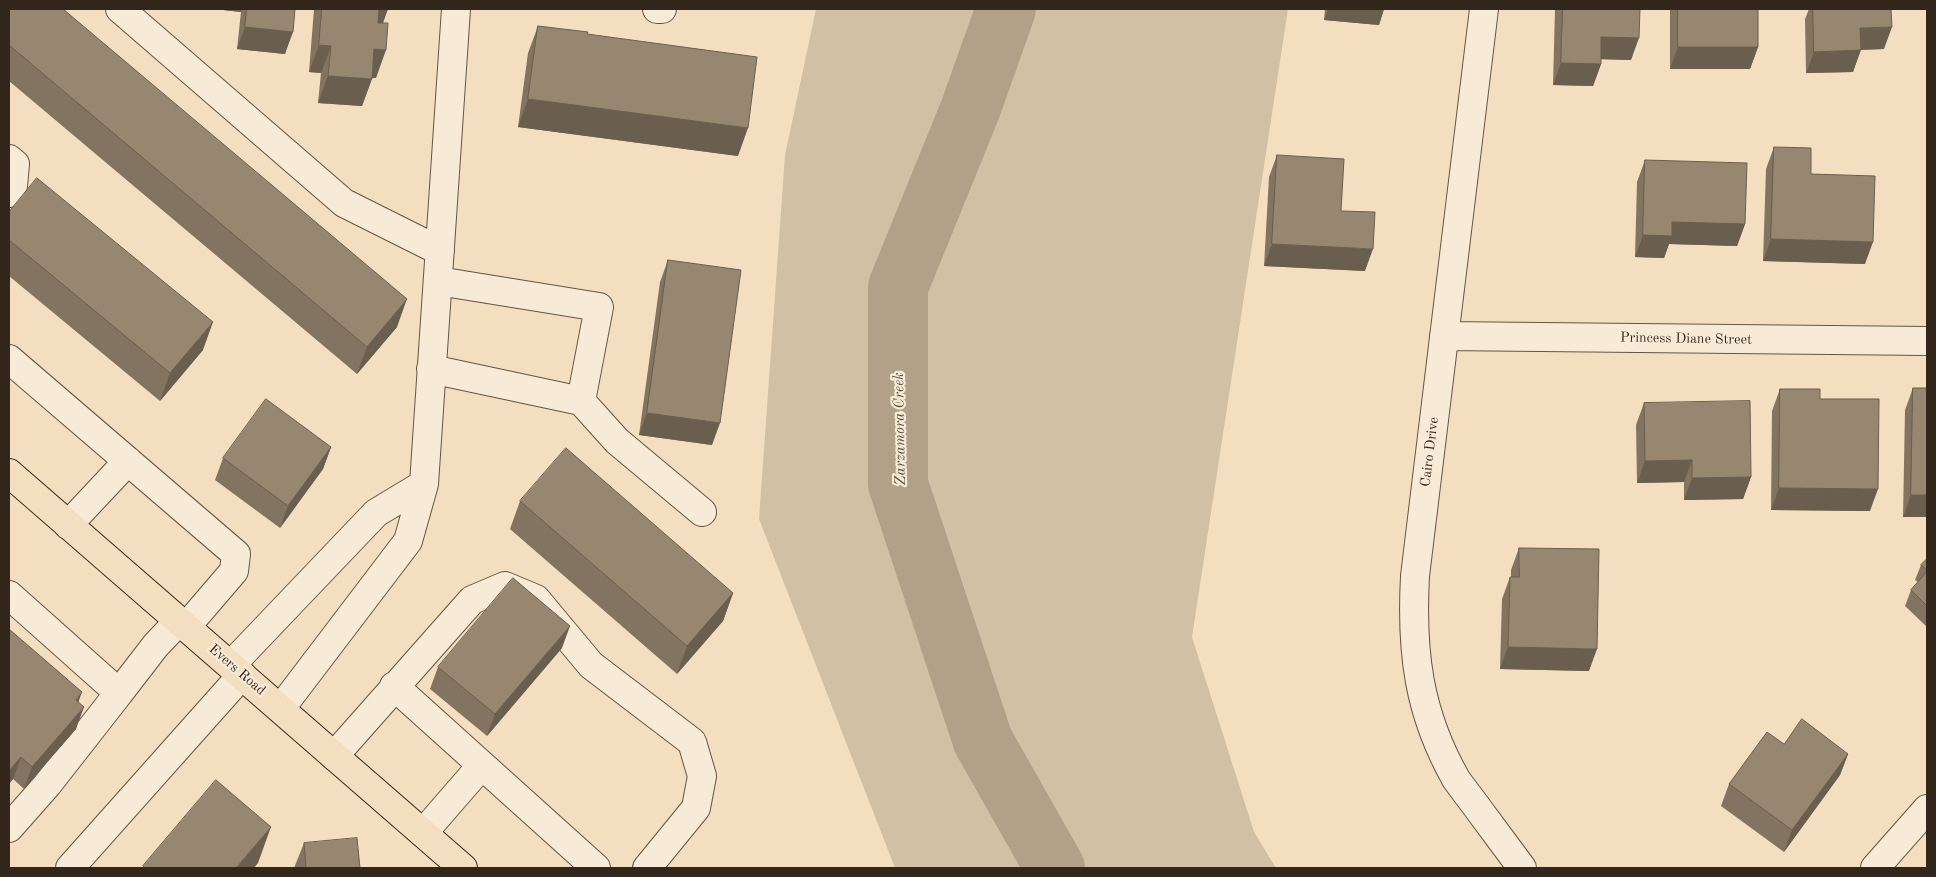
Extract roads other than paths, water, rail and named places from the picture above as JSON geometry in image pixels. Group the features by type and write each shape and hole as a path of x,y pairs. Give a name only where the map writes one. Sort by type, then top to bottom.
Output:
{"main road":[{"name":"Evers Road","path":"13,484 68,525 281,708 461,867"}],"street":[{"path":"120,9 344,203 440,252"},
{"path":"281,708 408,542 424,484 456,9"},
{"path":"657,9 662,9"},
{"name":"Cairo Drive","path":"1484,9 1415,576 1413,618 1415,652 1422,694 1442,750 1457,780 1522,868"},
{"path":"9,159 15,164 13,186 9,193"},
{"path":"438,281 599,307 581,401"},
{"name":"Princess Diane Street","path":"1444,336 1927,341"},
{"path":"9,359 236,554 234,571 182,624 156,645 46,785 9,828"},
{"path":"432,369 581,401 617,441 702,512"},
{"path":"68,525 128,461"},
{"path":"70,868 236,670 376,514 424,484"},
{"path":"334,756 472,600 505,586 536,599 590,664 692,742 702,776 696,808 647,868"},
{"path":"9,595 119,693"},
{"path":"394,686 596,868"},
{"path":"423,833 482,765"},
{"path":"1875,868 1927,810"}],"waterway":[{"name":"Zarzamora Creek","path":"1006,9 970,110 898,287 898,484 983,741 1055,868"}]}
